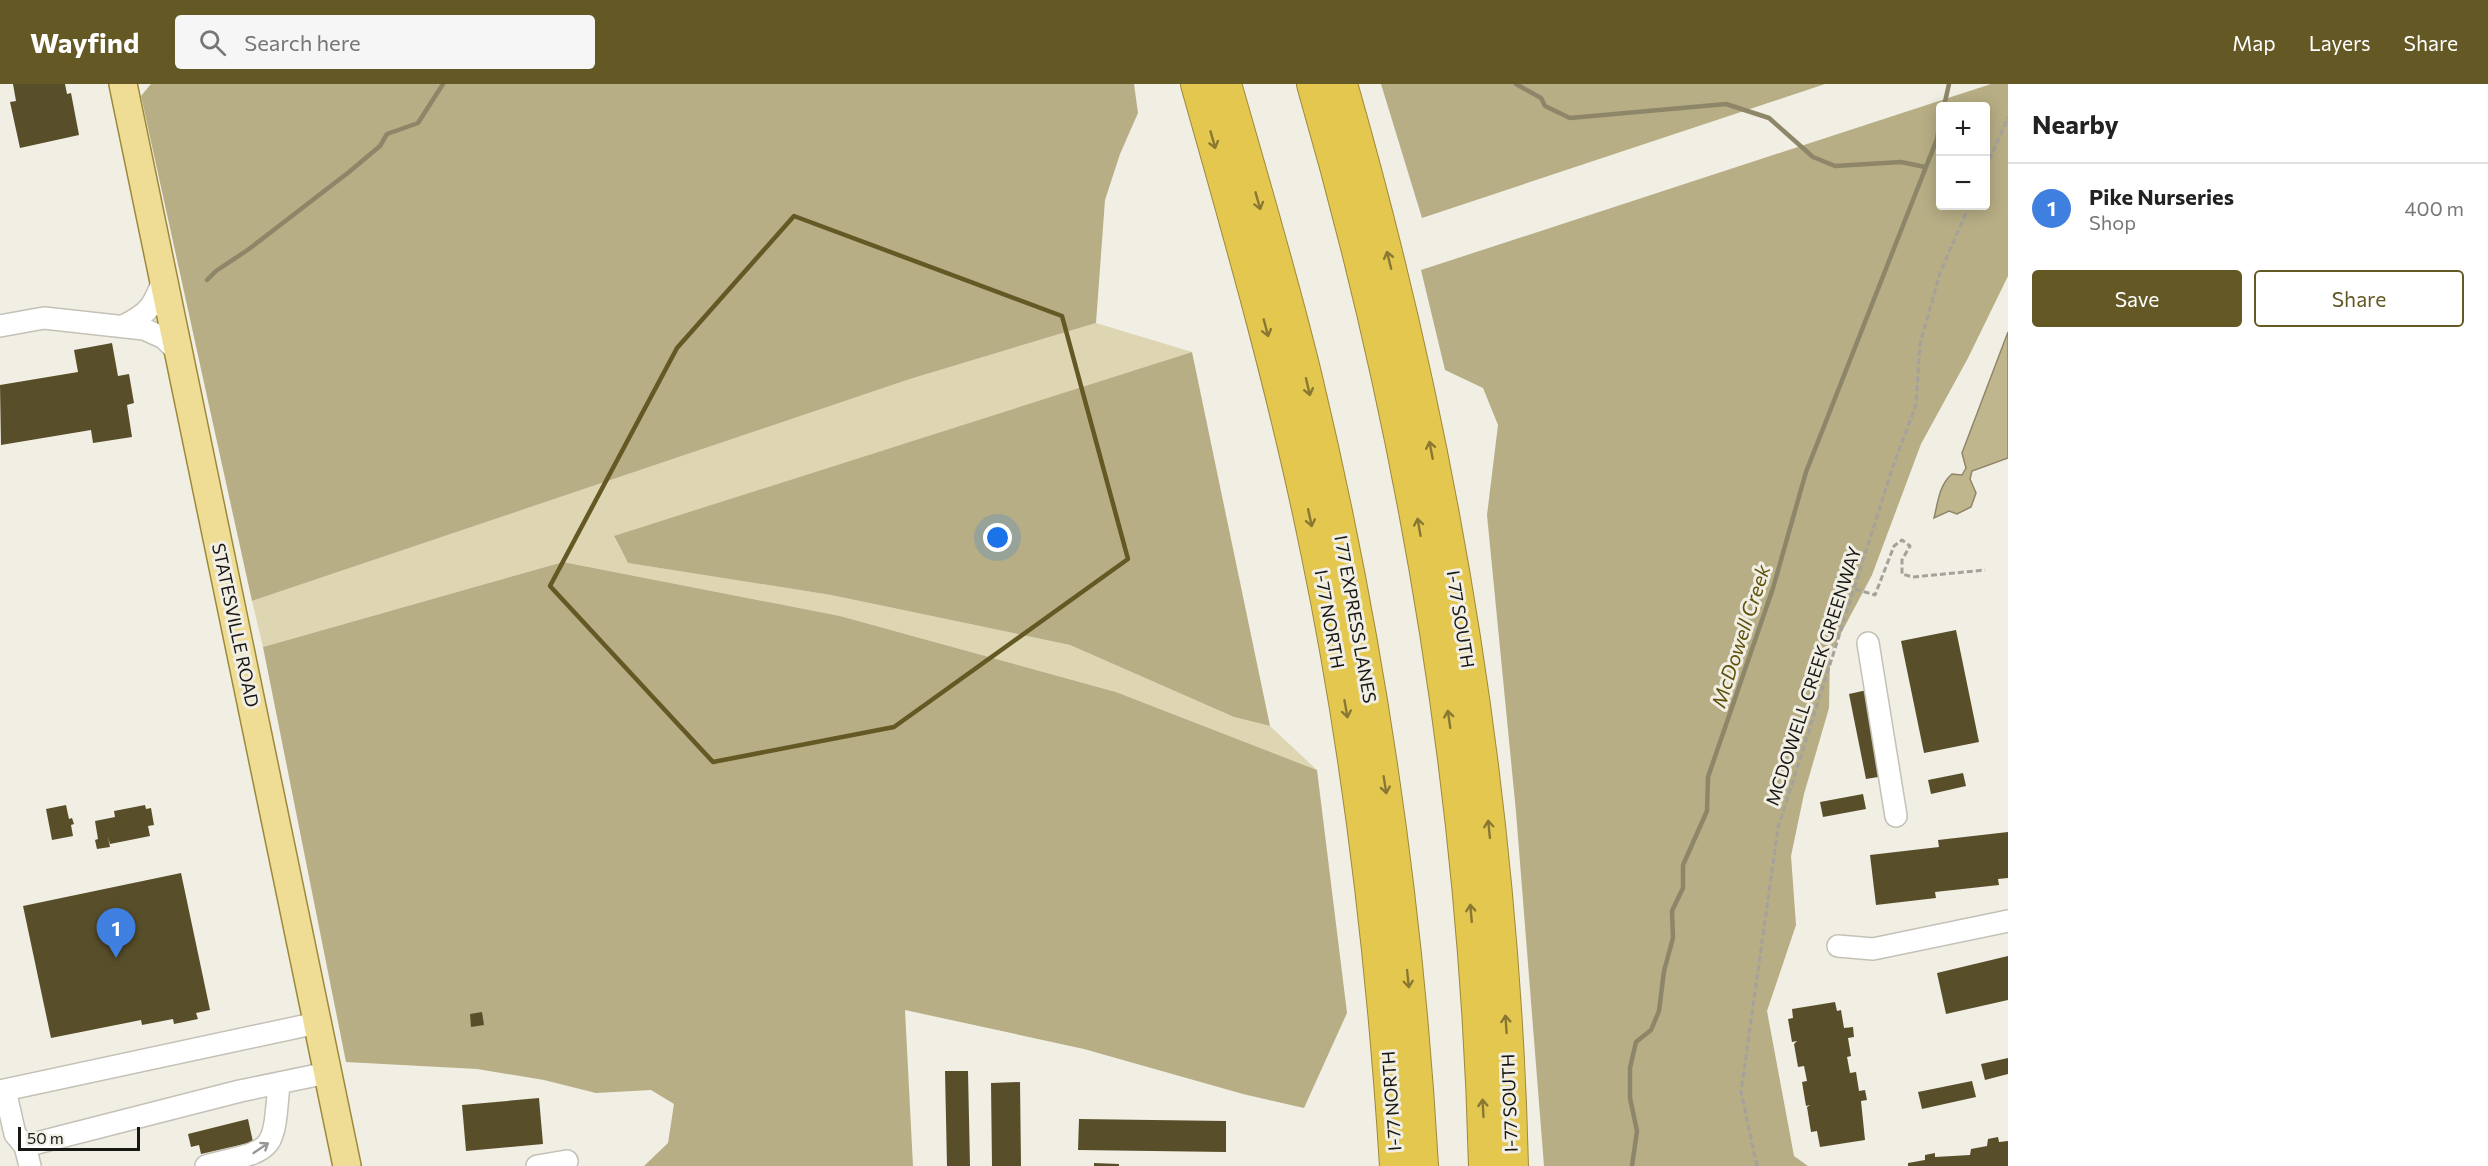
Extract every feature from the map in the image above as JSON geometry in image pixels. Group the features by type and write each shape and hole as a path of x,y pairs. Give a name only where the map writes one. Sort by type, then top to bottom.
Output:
{"highway":[{"name":"I-77 NORTH","path":"1197,84 1280,382 1332,629 1361,803 1373,901 1396,1166"},
{"name":"I 77 EXPRESS LANES","path":"1225,84 1305,375 1361,635 1400,898 1422,1166"},
{"path":"1313,84 1379,334 1432,600 1467,873 1480,1038 1485,1166"},
{"name":"I-77 SOUTH","path":"1341,84 1405,328 1460,607 1494,871 1506,1036 1512,1166"}],"main road":[{"name":"STATESVILLE ROAD","path":"123,84 347,1166"}],"street":[{"path":"123,326 142,316 155,303 164,277"},
{"path":"0,326 44,318 100,326 144,329 164,338 180,354"},
{"path":"1868,643 1896,816"},
{"path":"1838,946 1873,949 2008,921"},
{"path":"317,1023 3,1091 15,1134 28,1156 279,1083 327,1073"},
{"path":"206,1166 253,1154 267,1146 275,1128 279,1083"},
{"path":"537,1166 567,1161"}],"path":[{"path":"1990,159 2008,117"},
{"name":"MCDOWELL CREEK GREENWAY","path":"1757,1166 1741,1092 1779,828 1893,466 1916,405 1920,344 1940,273 1967,210"},
{"path":"1855,589 1875,595 1894,546 1902,540 1910,546 1902,560 1902,574 1913,577 1985,570"}],"highlighted area":[{"path":"794,216 1062,316 1128,559 894,727 713,762 550,586 677,348"}],"shaded area":[{"path":"151,84 1134,84 1138,113 1120,154 1105,200 1096,323 910,379 252,601 141,96"},
{"path":"1381,84 1825,84 1422,218"},
{"path":"1991,84 2008,84 2008,276 1968,358 1921,444 1872,575 1830,654 1829,708 1804,794 1791,856 1796,925 1767,1011 1794,1156 1808,1166 1544,1166 1516,812 1487,515 1498,425 1483,388 1445,370 1421,270"},
{"path":"1096,323 1192,352 614,537 628,563 831,595 1070,645 1234,717 1270,726 1317,770 1116,692 840,616 563,562 263,647 252,601 910,379"},
{"path":"2008,332 2008,458 1972,471 1970,479 1976,493 1971,507 1957,514 1949,511 1934,518 1944,483 1952,474 1962,475 1966,468 1962,453"},
{"path":"1192,352 1270,726 1234,717 1070,645 831,595 628,563 614,536"},
{"path":"563,562 840,616 1116,692 1317,770 1347,1013 1304,1108 1243,1094 1084,1049 905,1010 913,1166 644,1166 668,1143 674,1104 651,1090 596,1093 544,1080 477,1069 346,1062 263,647"}],"building":[{"path":"13,84 65,84 67,94 71,93 79,135 20,148 10,102 16,101"},
{"path":"112,343 118,376 129,374 134,403 127,405 132,437 93,443 91,430 1,445 0,385 78,372 74,350"},
{"path":"1956,630 1979,742 1924,753 1901,641"},
{"path":"1867,690 1884,776 1866,779 1849,694"},
{"path":"1963,773 1966,786 1931,794 1928,780"},
{"path":"1863,794 1866,809 1823,817 1820,802"},
{"path":"66,805 69,819 72,818 74,824 71,825 73,836 52,840 46,809"},
{"path":"145,805 146,809 151,808 154,825 148,826 150,836 110,844 108,837 110,847 97,849 95,821 115,817 114,811"},
{"path":"2008,832 2008,878 1998,879 1999,885 1935,892 1936,898 1876,905 1870,855 1939,847 1938,840"},
{"path":"181,873 210,1010 196,1013 198,1019 174,1024 173,1019 142,1025 141,1020 51,1038 23,906"},
{"path":"2008,956 2008,1000 1946,1014 1937,973"},
{"path":"1835,1002 1837,1011 1841,1010 1844,1028 1853,1027 1854,1037 1848,1038 1851,1056 1847,1057 1850,1073 1856,1072 1859,1091 1865,1090 1867,1100 1861,1101 1865,1140 1820,1147 1817,1131 1811,1132 1807,1107 1810,1105 1806,1106 1802,1082 1807,1081 1804,1066 1798,1067 1794,1044 1797,1041 1792,1042 1788,1019 1793,1018 1792,1009"},
{"path":"482,1012 484,1025 471,1027 470,1014"},
{"path":"2008,1058 2008,1074 1985,1080 1981,1064"},
{"path":"945,1071 968,1071 970,1166 947,1166"},
{"path":"1972,1081 1976,1097 1922,1109 1918,1092"},
{"path":"1020,1082 1021,1166 992,1166 991,1083"},
{"path":"539,1098 543,1144 466,1151 462,1105"},
{"path":"248,1119 253,1142 201,1154 199,1145 191,1147 188,1134"},
{"path":"1079,1119 1226,1121 1226,1152 1078,1150"},
{"path":"1998,1137 1999,1142 2008,1141 2008,1166 1908,1166 1908,1163 1925,1160 1925,1155 1935,1153 1935,1157 1970,1155 1971,1149 1987,1146 1988,1139"},
{"path":"1094,1163 1119,1164 1119,1166 1094,1166"}],"waterway":[{"path":"207,280 349,172 380,146 387,134 418,123 443,84"},
{"path":"1516,84 1541,98 1545,106 1570,118 1726,104 1769,118 1813,157 1835,166 1901,162 1925,167"},
{"name":"McDowell Creek","path":"1945,102 1949,84"},
{"name":"McDowell Creek","path":"1632,1166 1637,1131 1630,1098 1630,1068 1636,1042 1651,1030 1659,1011 1664,971 1673,938 1672,911 1683,888 1683,865 1707,811 1708,777 1773,588 1806,472 1936,142"}],"place":[{"name":"Pike Nurseries","path":"116,958"}]}
